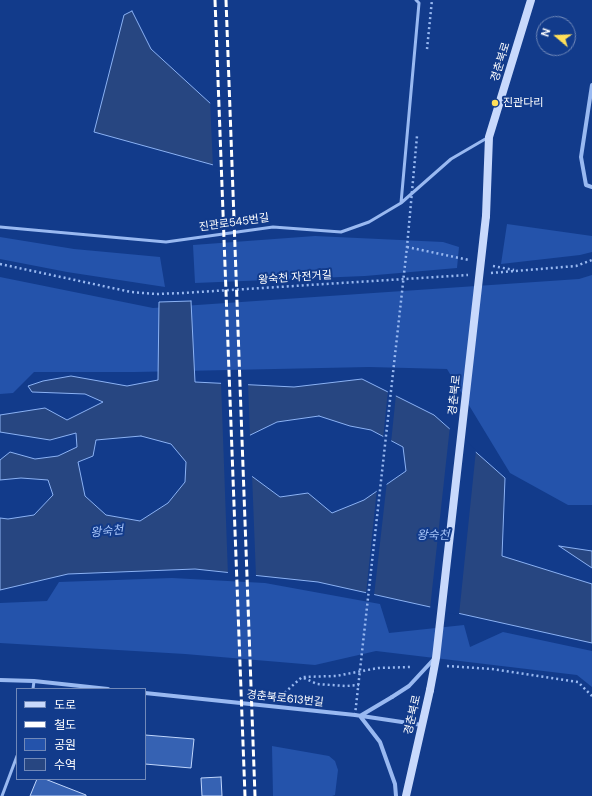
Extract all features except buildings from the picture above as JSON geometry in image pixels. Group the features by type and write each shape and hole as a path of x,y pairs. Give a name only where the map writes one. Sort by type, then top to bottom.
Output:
{"street":[{"name":"경춘북로","path":"406,796 436,658 486,216 489,138 531,0"},
{"path":"592,85 580,157 586,185 592,187"},
{"path":"396,796 395,784 380,742 360,716 409,686 436,658"},
{"path":"0,680 34,681 99,688"},
{"name":"경춘북로613번길","path":"146,693 355,715 422,725"}],"lane":[{"path":"401,203 419,3 416,0"},
{"name":"진관로545번길","path":"0,227 166,242 273,226 342,232 369,222 401,203 450,159 489,138"},
{"path":"33,688 34,681"},
{"path":"2,796 16,759"}],"path":[{"path":"355,715 407,246 417,136"},
{"path":"407,246 473,261"},
{"path":"486,273 576,266 592,260"},
{"name":"왕숙천 자전거길","path":"0,264 131,292 156,294 471,275"},
{"path":"488,264 517,271"},
{"path":"302,677 317,684 346,686 359,685"}],"green space":[{"path":"507,224 592,236 592,252 580,255 501,264"},
{"path":"315,236 443,242 459,247 457,268 365,276 195,283 193,245"},
{"path":"0,237 74,249 160,257 165,287 67,272 0,259"},
{"path":"592,275 592,505 568,505 510,473 447,369 369,367 135,372 34,372 13,393 0,394 0,277 153,308 579,279"},
{"path":"172,578 265,583 380,604 389,633 464,625 470,647 503,632 592,651 592,687 577,675 376,651 315,665 185,654 0,643 0,603 47,601 59,582"},
{"path":"272,746 329,756 335,761 338,770 335,795 273,796"}],"water":[{"path":"132,11 151,49 235,126 228,169 94,132 124,15"},
{"name":"왕숙천","path":"191,301 195,382 294,387 362,379 434,415 505,478 502,556 592,584 592,643 318,582 195,569 68,574 0,590 0,518 8,519 34,515 53,495 48,480 21,478 0,480 0,460 10,452 35,459 58,456 77,447 76,433 50,440 0,432 0,415 45,408 67,420 103,402 85,394 32,392 28,386 43,381 71,376 127,386 158,380 159,302","holes":["319,416 350,426 371,430 403,447 406,471 364,500 332,513 308,493 280,497 238,466 238,441 277,422","141,436 171,444 186,462 185,482 168,503 140,521 106,515 85,496 78,462 93,456 96,440"]},
{"path":"559,546 592,551 592,568"}],"pier":[{"path":"210,100 237,126 230,170 228,171 213,167"},
{"path":"221,382 248,383 250,437 240,442 240,465 252,474 256,577 228,575"},
{"path":"388,390 396,394 391,443 383,439"},
{"path":"450,426 476,450 459,615 430,609"},
{"path":"387,481 374,596 366,594 377,488"}],"railway":[{"path":"215,0 245,796"},
{"path":"226,0 255,796"}],"place":[{"name":"진관다리","path":"495,103"}]}
